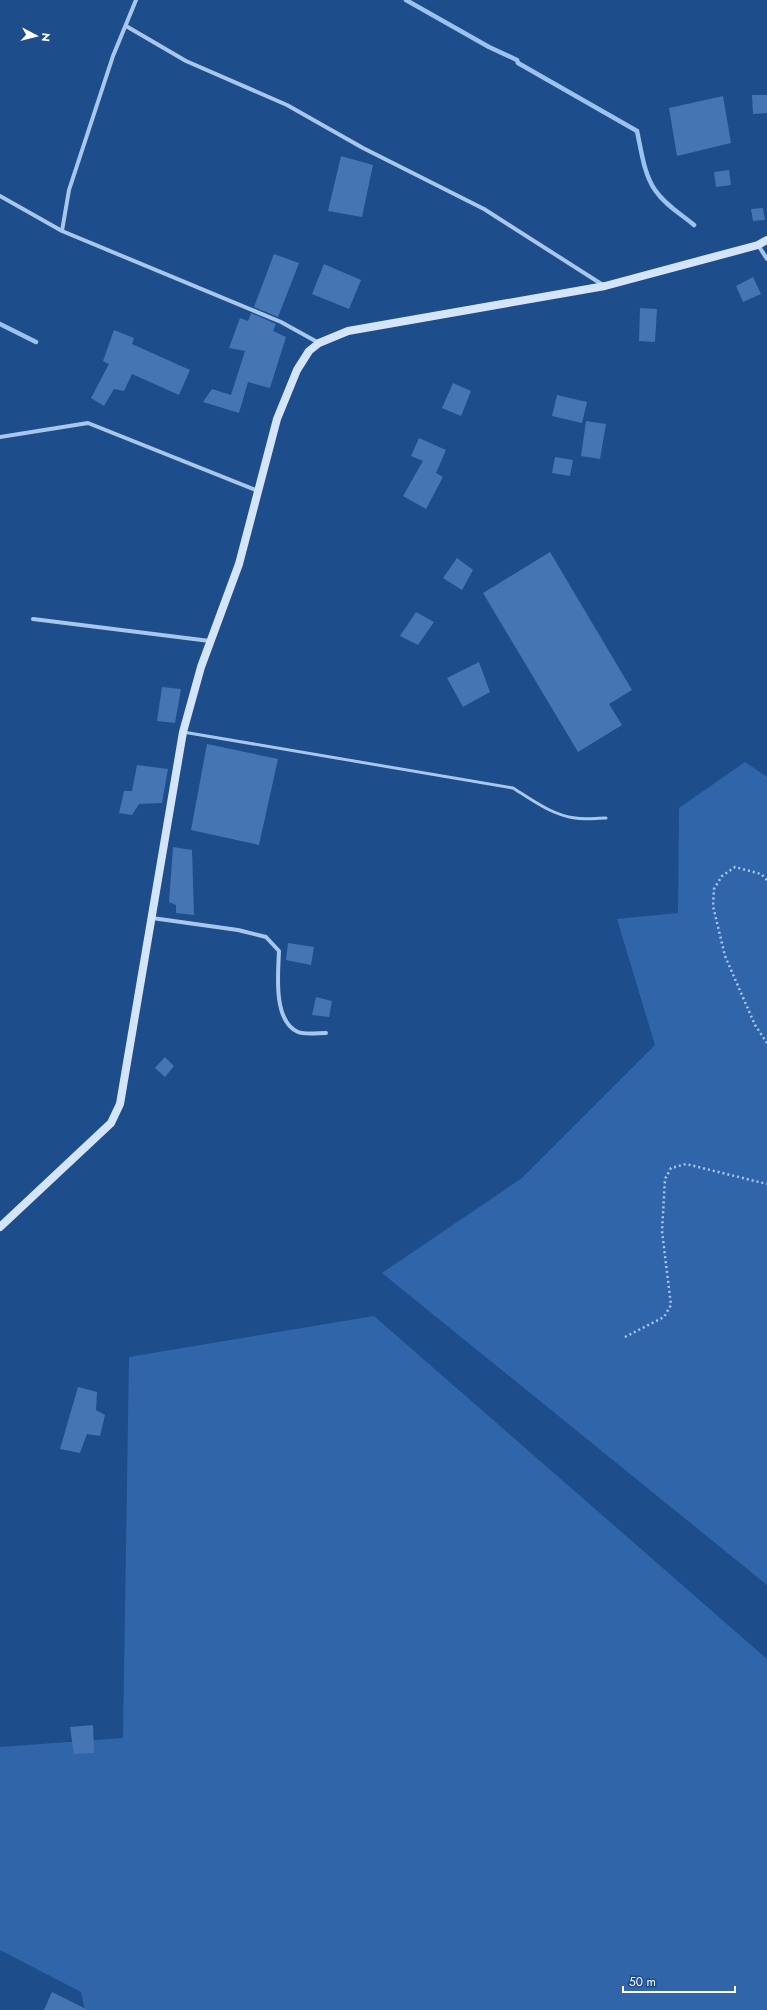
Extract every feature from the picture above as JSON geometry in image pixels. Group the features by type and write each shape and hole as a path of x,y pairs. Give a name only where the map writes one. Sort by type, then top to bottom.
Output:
{"street":[{"path":"62,231 69,190 113,56 136,0"},
{"path":"126,26 186,61 287,105 363,148 484,209 606,286"},
{"path":"0,196 62,231 281,322 319,343"},
{"path":"0,1227 111,1123 120,1104 183,732 201,667 239,564 277,419 297,370 309,350 319,343 348,331 606,286 758,245 767,240"},
{"path":"758,245 767,259"},
{"path":"0,437 88,423 258,491"},
{"path":"33,619 211,641"},
{"path":"152,918 238,930 266,937 279,952 277,990 285,1022 299,1032 326,1033"}],"lane":[{"path":"183,732 513,788 553,811 574,818 606,818"}],"path":[{"path":"767,880 761,874 735,867 722,876 714,889 713,906 725,956 755,1025 767,1044"},
{"path":"624,1337 664,1317 671,1305 662,1231 666,1179 671,1168 686,1164 767,1184"}],"shaded area":[{"path":"745,762 767,777 767,1585 382,1273 522,1178 655,1045 617,919 678,913 679,808"},
{"path":"374,1316 767,1659 767,2010 85,2010 81,1992 0,1950 0,1747 123,1738 129,1357"}],"building":[{"path":"752,95 767,95 767,113 753,114"},
{"path":"723,96 731,143 677,156 669,108"},
{"path":"341,156 373,165 362,217 328,211"},
{"path":"729,170 731,185 716,187 714,172"},
{"path":"763,208 765,220 753,221 751,209"},
{"path":"274,254 299,263 278,317 254,307"},
{"path":"324,264 361,280 349,309 312,294"},
{"path":"753,277 761,294 743,302 736,286"},
{"path":"640,308 657,309 655,342 639,341"},
{"path":"251,313 276,324 273,331 286,337 270,388 248,382 239,413 203,402 212,389 231,395 245,351 229,348 240,318 248,321"},
{"path":"114,330 134,338 132,344 190,370 179,395 132,374 124,391 114,389 104,406 91,398 109,364 103,361"},
{"path":"453,383 471,391 461,416 442,408"},
{"path":"557,395 587,402 582,423 552,416"},
{"path":"586,421 606,424 600,459 581,456"},
{"path":"419,438 446,450 436,473 443,477 426,509 403,496 423,461 411,456"},
{"path":"555,457 573,460 570,476 552,473"},
{"path":"550,552 632,690 609,704 622,725 578,752 483,593"},
{"path":"457,558 473,570 462,590 443,578"},
{"path":"416,612 434,622 418,645 400,636"},
{"path":"479,662 490,692 463,707 447,678"},
{"path":"162,687 181,689 175,723 157,721"},
{"path":"207,744 278,759 259,845 191,830"},
{"path":"137,765 168,769 162,803 139,804 132,815 119,813 124,791 132,791"},
{"path":"173,847 192,850 194,915 176,913 176,905 169,902"},
{"path":"288,943 314,947 311,965 286,960"},
{"path":"316,997 332,1001 329,1017 312,1015"},
{"path":"165,1057 174,1066 165,1077 155,1068"},
{"path":"78,1387 97,1392 96,1410 105,1415 100,1436 87,1434 80,1453 60,1449"},
{"path":"93,1725 94,1753 74,1754 70,1727"},
{"path":"52,1992 88,2010 44,2010"}],"waterway":[{"path":"406,0 489,47 517,60 518,63 637,131 643,162 651,184 663,200 694,225"},
{"path":"0,324 36,342"}]}
